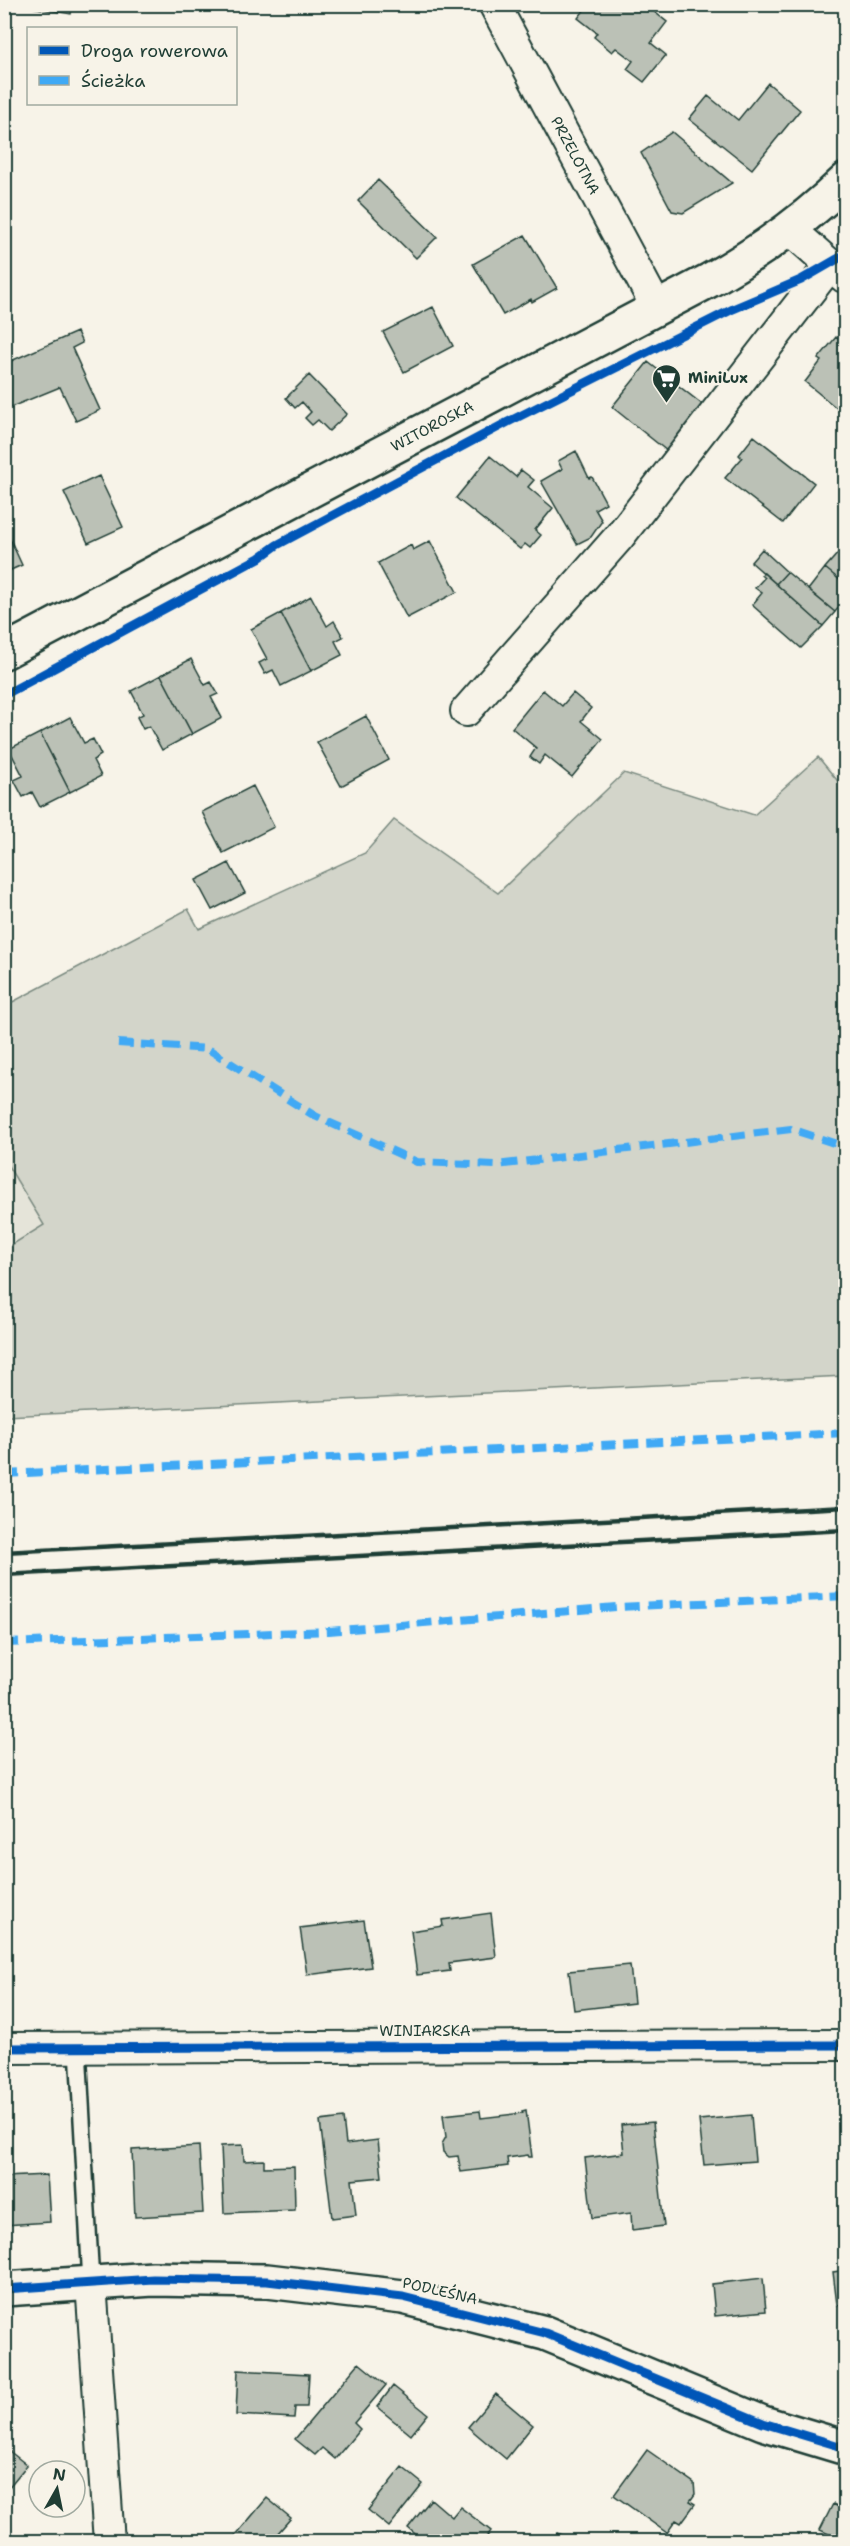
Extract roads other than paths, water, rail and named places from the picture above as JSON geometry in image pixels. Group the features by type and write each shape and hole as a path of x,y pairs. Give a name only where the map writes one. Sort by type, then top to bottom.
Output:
{"main road":[{"name":"WITOROSKA","path":"4,652 738,264 790,229 846,180"},
{"name":"PODLEŚNA","path":"4,2289 153,2279 267,2281 403,2297 545,2333 763,2423 846,2448"}],"street":[{"name":"PRZELOTNA","path":"494,4 657,308"},
{"path":"466,711 619,537 838,272 790,229"},
{"name":"WINIARSKA","path":"4,2048 846,2045"},
{"path":"91,2283 110,2541"}],"lane":[{"path":"78,2048 91,2283"}],"railway":[{"path":"4,1552 846,1507"},
{"path":"4,1575 846,1530"}],"place":[{"name":"MiniLux","path":"667,404"}]}
